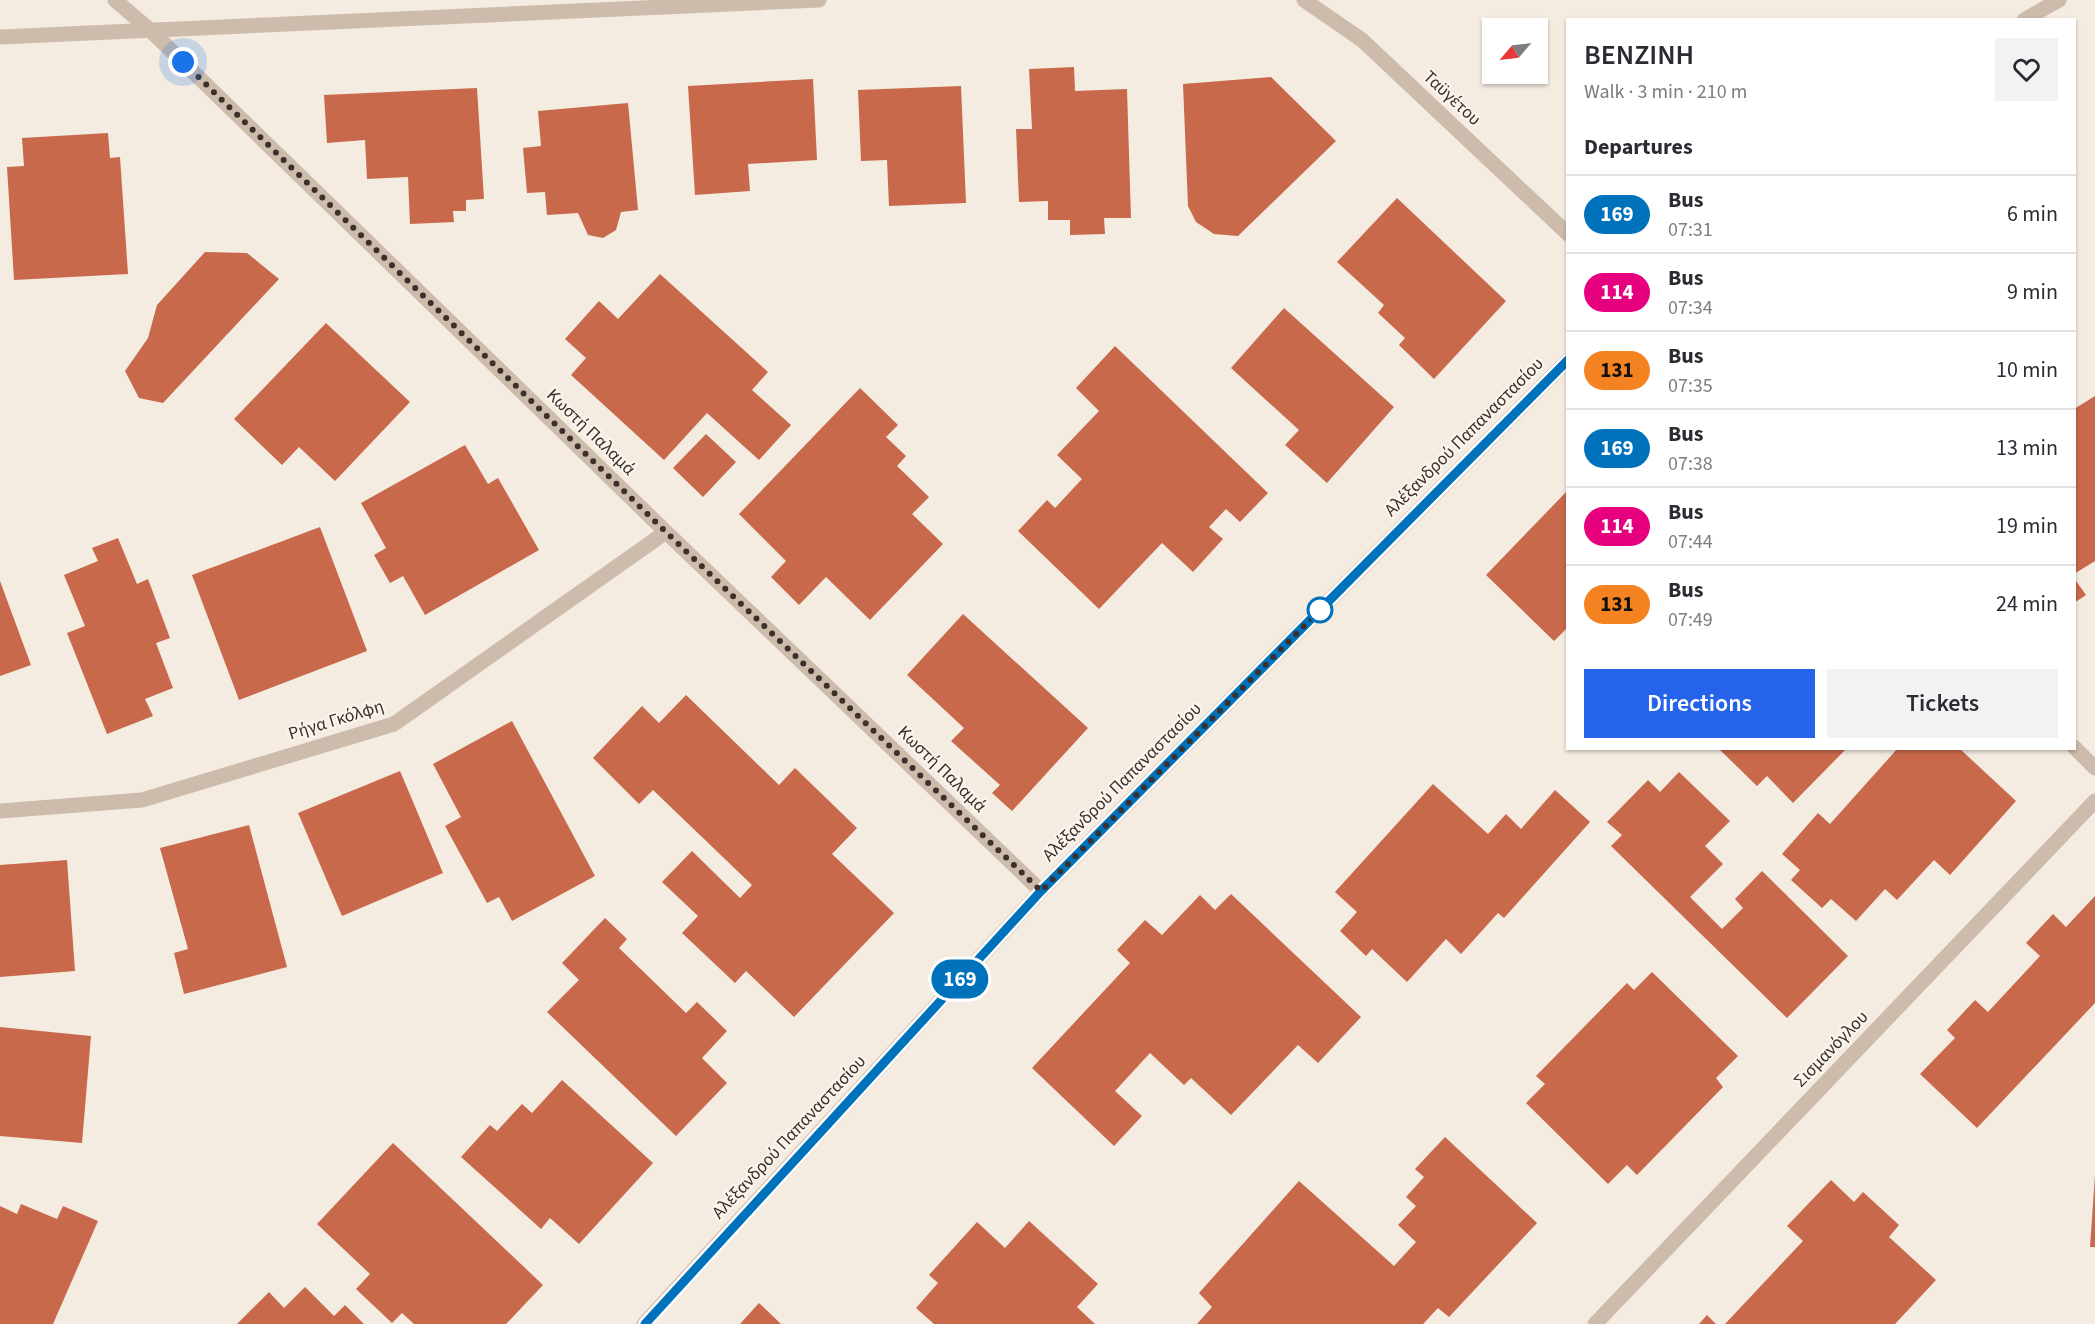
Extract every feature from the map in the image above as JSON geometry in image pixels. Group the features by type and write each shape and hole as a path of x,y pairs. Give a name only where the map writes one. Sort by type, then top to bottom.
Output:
{"street":[{"name":"Κωστή Παλαμά","path":"115,0 150,30 666,532 1041,891"},
{"path":"0,37 819,0"},
{"name":"Ταϋγέτου","path":"1304,0 1362,40 1566,232"},
{"path":"2028,18 2060,0"},
{"name":"Αλέξανδρού Παπαναστασίου","path":"645,1324 1041,891 1566,362"},
{"name":"Ρήγα Γκόλφη","path":"0,811 142,800 394,724 666,532"},
{"path":"2076,749 2095,768"},
{"name":"Σισμανόγλου","path":"1595,1324 2095,801"}],"building":[{"path":"1074,67 1075,91 1127,89 1131,218 1104,218 1105,234 1070,235 1070,220 1048,220 1048,201 1019,202 1016,129 1032,129 1029,69"},
{"path":"1271,77 1336,141 1238,236 1214,234 1196,222 1188,206 1183,84"},
{"path":"813,79 817,160 748,164 750,191 695,195 688,86"},
{"path":"961,86 966,203 889,206 887,160 861,161 858,90"},
{"path":"477,88 484,199 466,200 466,211 453,211 454,222 410,224 408,177 367,179 365,140 327,143 324,95"},
{"path":"628,103 638,210 621,212 616,230 603,238 588,235 578,213 547,215 545,192 527,193 523,148 541,146 538,111"},
{"path":"108,133 110,158 120,157 128,274 14,280 7,167 24,166 22,138"},
{"path":"1397,198 1506,301 1434,379 1399,345 1405,338 1378,313 1384,305 1337,262"},
{"path":"205,252 247,253 279,279 163,403 139,398 125,371 148,338 157,305"},
{"path":"660,274 768,372 752,390 791,425 759,460 707,413 664,460 571,375 586,358 565,339 599,301 618,319"},
{"path":"1284,308 1394,407 1327,483 1285,445 1299,430 1231,368"},
{"path":"326,323 410,402 335,481 299,447 282,465 234,419"},
{"path":"1115,346 1268,493 1240,522 1226,509 1209,527 1223,539 1193,572 1162,543 1099,609 1018,531 1047,500 1055,508 1082,479 1057,455 1099,411 1076,388"},
{"path":"860,388 898,425 886,437 906,456 897,466 929,497 912,514 943,544 870,620 826,577 799,605 771,577 786,561 739,514"},
{"path":"2095,396 2095,561 2076,573 2076,408"},
{"path":"706,434 736,462 703,497 673,468"},
{"path":"465,445 488,484 498,478 539,550 425,615 403,576 390,583 374,555 386,548 361,503"},
{"path":"1566,492 1566,629 1554,641 1486,575"},
{"path":"320,527 367,651 239,700 192,575"},
{"path":"118,538 137,584 148,579 170,638 156,643 173,688 145,699 153,716 107,734 67,633 85,626 64,575 98,561 92,548"},
{"path":"0,581 31,665 0,676"},
{"path":"2076,581 2086,595 2076,602"},
{"path":"963,614 1088,728 1012,811 992,793 1000,785 951,741 964,728 907,675"},
{"path":"686,695 779,785 795,768 857,828 832,854 894,913 794,1017 746,971 735,983 682,933 698,916 662,882 692,851 740,898 752,885 653,790 639,804 593,758 642,706 659,723"},
{"path":"512,721 595,876 512,921 499,897 487,903 445,826 461,817 433,764"},
{"path":"1720,750 1845,750 1793,803 1767,776 1757,786"},
{"path":"1896,750 1961,750 2016,801 1950,875 1934,860 1897,900 1885,889 1856,921 1831,899 1822,908 1791,880 1800,870 1782,854 1818,813 1830,824"},
{"path":"400,771 443,873 342,916 298,813"},
{"path":"1679,772 1730,821 1705,846 1723,864 1690,897 1722,929 1743,908 1735,899 1762,871 1848,956 1787,1018 1611,846 1622,835 1607,822 1648,780 1660,792"},
{"path":"1433,784 1488,834 1506,814 1521,829 1555,790 1590,822 1504,918 1498,913 1461,954 1446,939 1407,982 1372,949 1366,956 1340,931 1357,912 1335,892"},
{"path":"249,825 287,967 184,994 174,953 188,949 160,848"},
{"path":"67,860 75,971 0,977 0,865"},
{"path":"1231,894 1361,1017 1318,1063 1298,1045 1231,1115 1191,1078 1184,1085 1150,1053 1115,1091 1142,1116 1114,1146 1032,1068 1130,963 1117,950 1145,920 1162,935 1200,895 1215,910"},
{"path":"2095,896 2095,1003 1977,1128 1920,1074 1955,1038 1947,1030 1975,1000 1988,1012 2040,956 2026,943 2053,914 2066,927"},
{"path":"605,918 627,939 619,948 686,1013 697,1002 727,1031 702,1058 727,1083 676,1136 547,1012 579,980 562,963"},
{"path":"1652,972 1738,1056 1716,1078 1723,1087 1637,1175 1627,1165 1608,1184 1526,1103 1545,1084 1536,1076 1627,983 1634,990"},
{"path":"0,1027 91,1036 82,1143 0,1136"},
{"path":"562,1080 653,1163 579,1244 550,1218 541,1229 461,1157 490,1125 497,1131 522,1104 532,1113"},
{"path":"1445,1137 1537,1223 1449,1317 1438,1308 1423,1324 1197,1324 1212,1307 1199,1293 1299,1181 1394,1266 1416,1242 1398,1225 1416,1206 1406,1197 1424,1177 1415,1169"},
{"path":"393,1143 543,1285 506,1324 414,1324 402,1313 392,1323 356,1289 370,1274 317,1224"},
{"path":"2095,1175 2095,1247 2090,1247"},
{"path":"1831,1180 1854,1202 1863,1192 1899,1225 1889,1237 1936,1280 1895,1324 1725,1324 1803,1241 1787,1226"},
{"path":"21,1204 57,1219 63,1206 98,1221 53,1324 0,1324 0,1206 17,1214"},
{"path":"1029,1221 1098,1284 1077,1307 1095,1324 934,1324 916,1308 938,1283 929,1275 977,1222 1005,1248"},
{"path":"305,1287 334,1316 345,1305 364,1324 237,1324 269,1292 284,1308"},
{"path":"759,1303 781,1324 740,1324"},
{"path":"1707,1315 1716,1324 1699,1324"}],"bus line":[{"name":"169","path":"645,1324 1041,891 1566,362"}],"route":[{"path":"183,62 666,532 1041,891 1320,610"}]}
